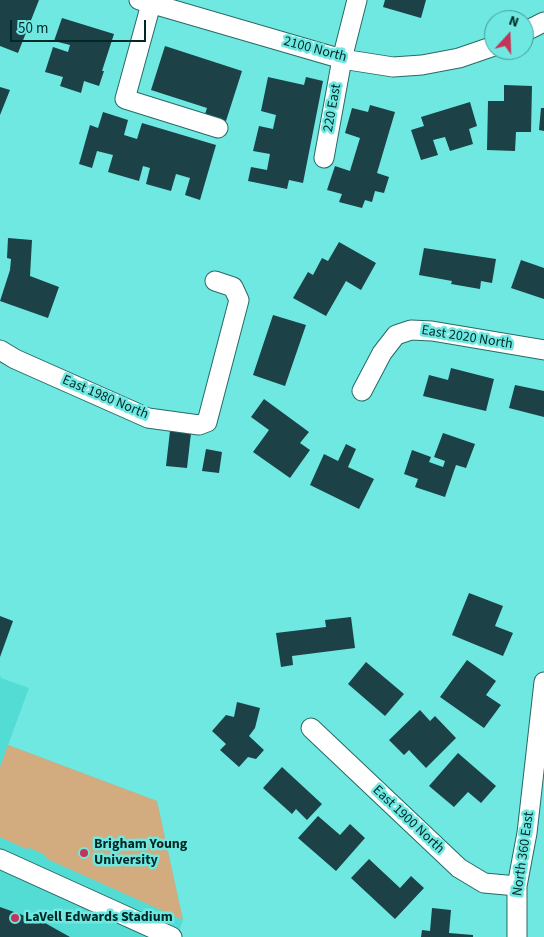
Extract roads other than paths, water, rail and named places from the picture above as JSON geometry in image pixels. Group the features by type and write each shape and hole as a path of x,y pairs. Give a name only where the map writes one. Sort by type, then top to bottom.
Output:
{"street":[{"name":"220 East","path":"324,158 342,59 357,0"},
{"name":"2100 North","path":"145,2 342,59 393,67 422,65 459,58 484,49"},
{"path":"145,2 125,99 218,128"},
{"name":"East 1980 North","path":"0,350 15,359 148,418 198,424 207,422 239,300 233,287 215,281"},
{"name":"East 2020 North","path":"362,391 382,353 396,335 411,330 432,331 544,350"},
{"name":"North 360 East","path":"517,937 517,886 527,833 544,682"},
{"name":"East 1900 North","path":"311,728 459,868 484,883 517,886"},
{"path":"0,860 172,937"}],"place":[{"name":"Brigham Young University","path":"84,853"},
{"name":"LaVell Edwards Stadium","path":"15,918"}]}
